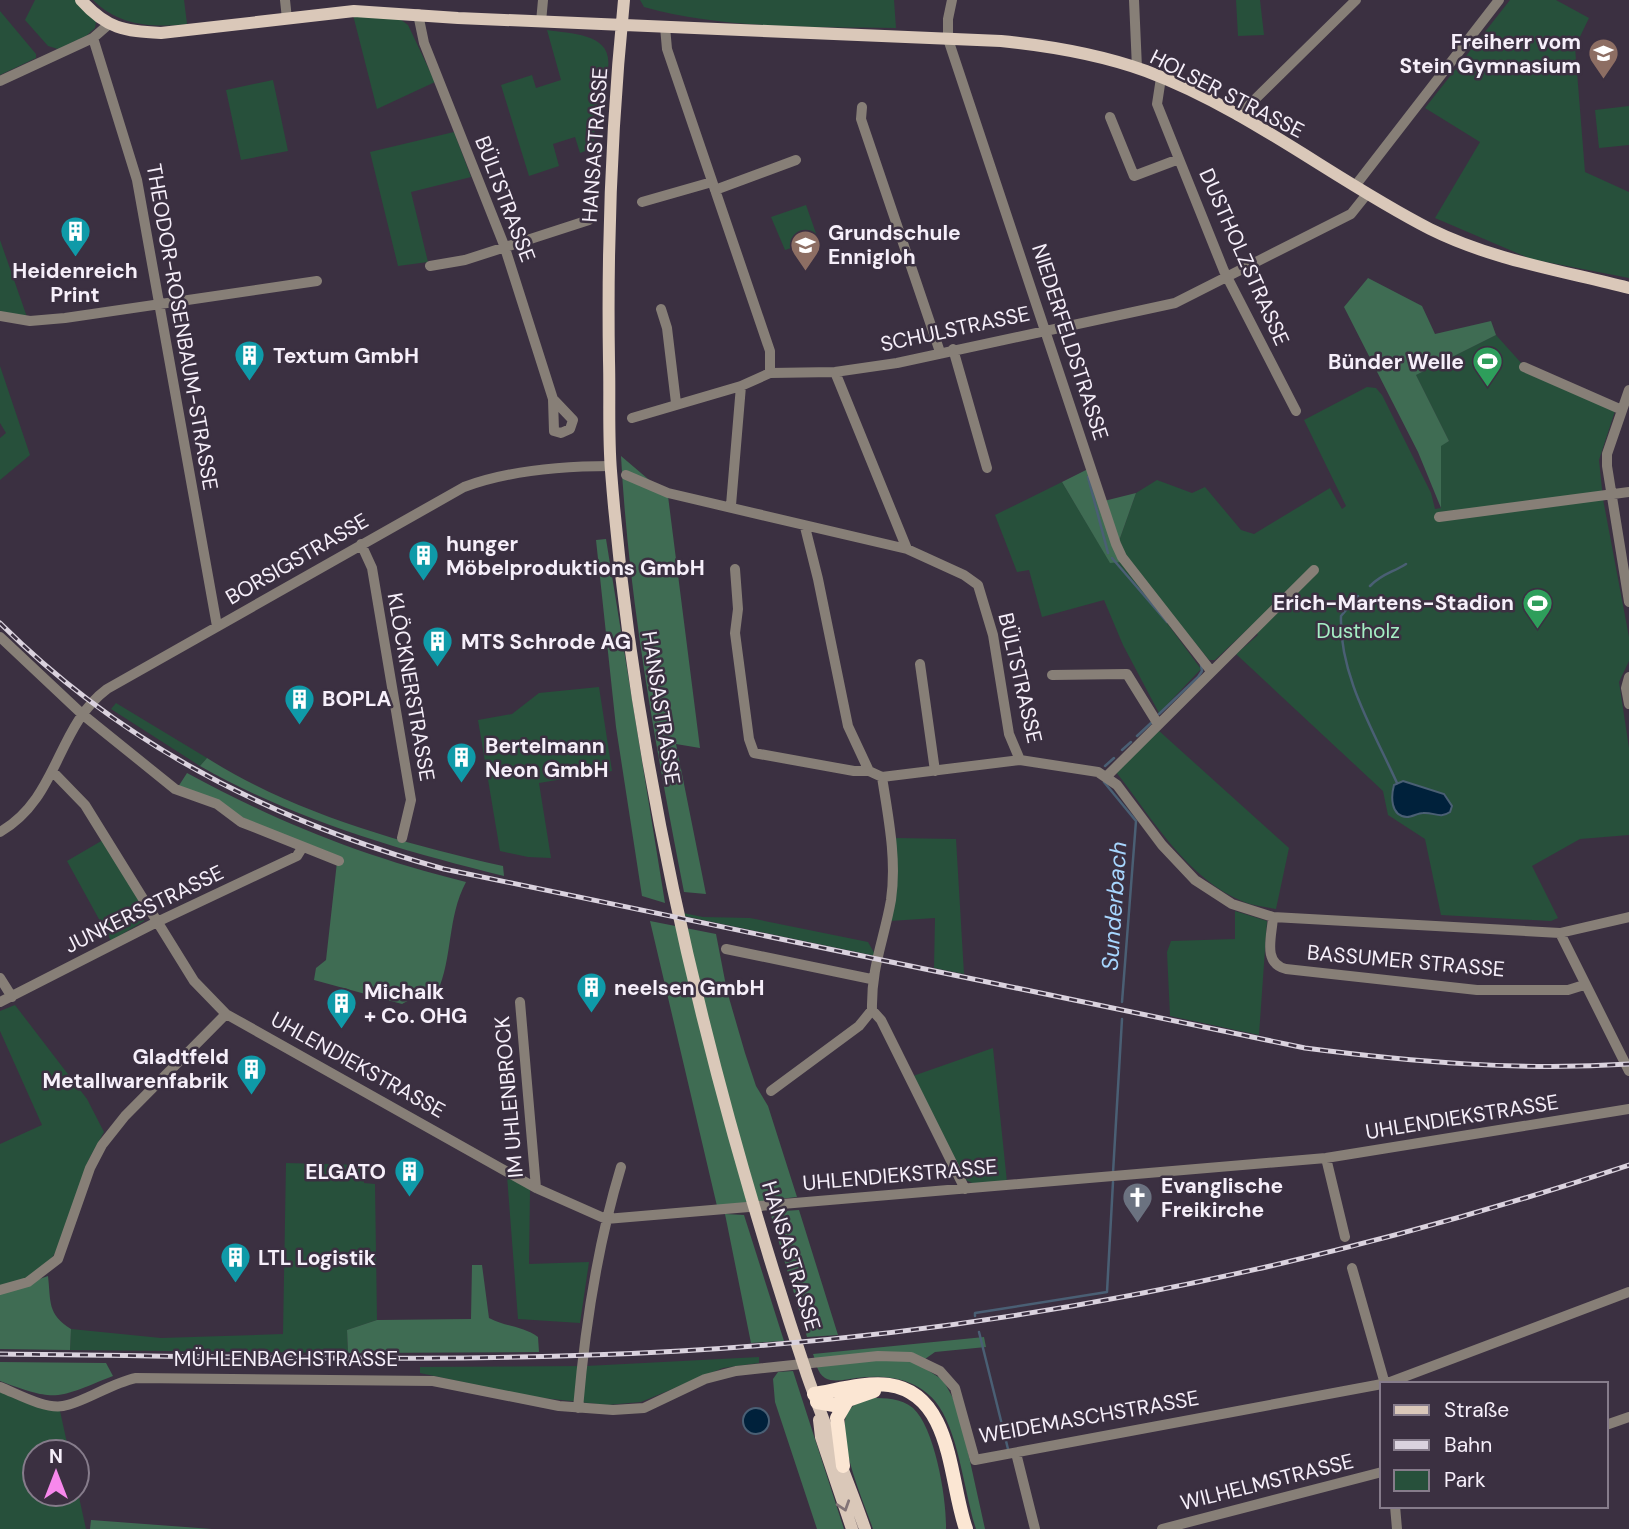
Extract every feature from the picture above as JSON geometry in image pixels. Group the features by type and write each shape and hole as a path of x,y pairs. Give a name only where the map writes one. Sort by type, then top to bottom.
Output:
{"highway":[{"path":"815,1398 858,1386 888,1385 901,1388 925,1404 939,1424 966,1529"},
{"path":"815,1398 835,1405 880,1390 896,1392 920,1406 936,1432 951,1497 953,1529"},
{"path":"843,1466 837,1418 847,1401"}],"main road":[{"path":"81,0 108,25"},
{"name":"HANSASTRASSE","path":"624,0 609,218 611,466 620,565 639,706 683,937 755,1207 815,1398 865,1529"},
{"name":"HOLSER STRASSE","path":"108,25 134,32 161,33 354,11 541,22 948,39 1046,46 1084,52 1137,68 1238,116 1367,194 1433,230 1478,248 1629,288"},
{"name":"HANSASTRASSE","path":"815,1398 821,1437 852,1529"}],"street":[{"path":"285,0 287,19"},
{"path":"541,22 543,0"},
{"name":"NIEDERFELDSTRASSE","path":"951,0 947,19 948,39 1120,553 1211,671"},
{"path":"1134,0 1137,68"},
{"path":"1238,116 1356,0"},
{"path":"1355,186 1499,0"},
{"name":"BÜLTSTRASSE","path":"418,14 424,43 504,245 552,399"},
{"path":"0,81 93,38 108,25"},
{"path":"665,27 667,50 770,351 770,373"},
{"name":"THEODOR-ROSENBAUM-STRASSE","path":"93,38 135,168 217,626"},
{"name":"DUSTHOLZSTRASSE","path":"1161,78 1157,103 1179,159 1227,277 1296,411"},
{"path":"862,107 861,119 940,352"},
{"path":"1110,117 1134,176 1179,159"},
{"path":"642,202 714,186 796,160"},
{"name":"SCHULSTRASSE","path":"632,418 770,373 835,372 897,363 1175,303 1351,214 1367,194"},
{"path":"430,266 466,260 504,245 589,220"},
{"path":"0,316 30,321 160,306 317,281"},
{"path":"661,309 667,328 676,403"},
{"path":"953,349 987,468"},
{"path":"1524,367 1622,410"},
{"path":"835,372 907,549"},
{"path":"731,505 746,383"},
{"path":"1629,390 1607,454 1629,602"},
{"name":"BORSIGSTRASSE","path":"0,832 30,811 82,715 107,689 464,487 484,480 568,466 611,466"},
{"name":"BÜLTSTRASSE","path":"626,475 668,492 731,505 805,527 907,549 964,575 978,585 993,635 1009,734 1020,760 1107,775"},
{"path":"1439,517 1629,492"},
{"path":"805,527 848,726 869,771"},
{"name":"KLÖCKNERSTRASSE","path":"361,544 372,568 411,800 402,838"},
{"path":"735,569 738,609 735,633 749,739 754,753 854,771 869,771 882,777 1020,760"},
{"path":"1314,570 1107,775 1180,867 1232,904 1273,917 1560,933 1629,917"},
{"path":"0,638 82,715 175,789 216,804 242,821 302,848 339,861"},
{"path":"920,664 935,771"},
{"path":"1052,676 1127,674 1158,724"},
{"path":"1629,677 1626,688 1629,704"},
{"name":"UHLENDIEKSTRASSE","path":"53,772 85,805 194,981 226,1014 537,1188 606,1219 1326,1158 1629,1109"},
{"path":"772,1091 859,1026 872,1010 872,979 891,900 893,872 882,777"},
{"name":"JUNKERSSTRASSE","path":"0,1002 157,922 297,856 302,848"},
{"name":"BASSUMER STRASSE","path":"1273,917 1270,957 1274,964 1286,969 1477,990 1567,990 1584,985"},
{"path":"1560,933 1629,1071"},
{"path":"726,949 872,979"},
{"path":"0,978 12,997"},
{"name":"IM UHLENBROCK","path":"520,1002 537,1188"},
{"path":"872,1010 881,1020 965,1189"},
{"path":"0,1290 28,1282 58,1259 90,1168 102,1145 125,1116 226,1014"},
{"path":"1326,1158 1345,1237"},
{"path":"578,1408 586,1325 606,1219 621,1167"},
{"path":"1352,1269 1383,1382"},
{"name":"WEIDEMASCHSTRASSE","path":"1389,1382 1629,1292"},
{"name":"WEIDEMASCHSTRASSE","path":"578,1408 644,1408 705,1379 736,1371 878,1356 911,1357 940,1371 955,1388 975,1460 1380,1385"},
{"name":"MÜHLENBACHSTRASSE","path":"0,1387 37,1402 63,1406 114,1382 136,1378 388,1378 433,1381 578,1408"},
{"path":"1608,1424 1629,1417"},
{"path":"1016,1453 1035,1529"},
{"name":"WILHELMSTRASSE","path":"1162,1529 1380,1473"},
{"path":"1395,1508 1398,1529"}],"green space":[{"path":"35,0 75,0 96,22 95,28 86,36 58,49 48,46 25,20"},
{"path":"93,0 184,0 187,24 162,26 125,20 103,9"},
{"path":"640,0 894,0 896,28 736,23 644,7"},
{"path":"1236,0 1260,0 1264,35 1238,36"},
{"path":"1510,0 1556,0 1589,18 1575,47 1585,172 1629,192 1629,278 1531,259 1435,218 1480,142 1425,108"},
{"path":"0,11 36,54 36,58 0,75"},
{"path":"353,15 400,19 408,25 435,82 377,109"},
{"path":"547,30 589,37 604,48 608,56 608,68 600,75 593,148 580,153 575,137 553,144 559,166 529,176 501,85 532,75 536,88 561,80"},
{"path":"273,80 288,151 241,160 226,90"},
{"path":"1629,106 1629,145 1599,148 1595,110"},
{"path":"454,132 471,177 411,192 428,262 398,266 370,152"},
{"path":"806,205 818,239 785,250 771,217"},
{"path":"0,240 27,317 0,312"},
{"path":"1368,278 1422,306 1435,334 1491,321 1496,335 1416,375 1449,441 1441,446 1441,508 1418,452 1344,307"},
{"name":"Dustholz","path":"1496,335 1523,365 1615,411 1599,460 1603,499 1629,637 1629,661 1619,682 1629,748 1629,835 1580,839 1532,866 1558,918 1551,921 1441,915 1425,839 1388,815 1383,791 1236,654 1258,635 1251,626 1215,660 1209,660 1130,563 1119,541 1136,493 1157,480 1192,493 1205,487 1241,530 1254,534 1330,488 1342,509 1346,506 1304,420 1367,387 1376,388 1382,395 1431,493 1435,509 1441,508 1441,445 1449,441 1416,375"},
{"path":"0,366 30,455 0,480 0,438 6,433 0,423"},
{"path":"621,456 668,496 700,748 676,744 706,894 684,892 637,621"},
{"path":"1088,469 1122,562 1110,563 1062,482"},
{"path":"1062,482 1110,562 1122,562 1201,669 1159,713 1123,645 1104,600 1042,617 1029,570 1017,572 995,515"},
{"path":"1136,493 1119,541 1104,501"},
{"path":"606,539 665,903 642,896 616,727 596,540"},
{"path":"599,687 612,771 539,783 551,858 528,857 500,851 478,720 512,714 539,693"},
{"path":"116,703 207,758 200,766 111,709"},
{"path":"1158,730 1289,848 1276,909 1244,902 1205,878 1172,846 1116,772"},
{"path":"207,758 241,778 313,811 426,847 503,866 504,876 386,844 310,818 200,766"},
{"path":"187,773 255,808 323,837 357,850 466,882 456,909 446,966 437,993 413,998 402,1004 314,980 316,968 326,960 337,862 178,787"},
{"path":"894,838 956,839 964,974 934,968 935,918 890,921"},
{"path":"103,840 144,909 144,921 111,941 67,861"},
{"path":"1235,911 1267,921 1259,1035 1170,1016 1167,952 1171,941 1235,939"},
{"path":"678,912 703,917 750,918 868,942 876,956 679,915"},
{"path":"650,921 716,934 727,991 745,1053 756,1086 768,1106 797,1197 717,1206"},
{"path":"15,1005 87,1099 104,1132 89,1159 59,1247 48,1264 25,1279 0,1286 0,1144 42,1125 0,1031 0,1011"},
{"path":"993,1048 1007,1182 974,1184 966,1180 913,1076"},
{"path":"286,1163 364,1165 364,1183 375,1184 377,1320 347,1330 348,1353 70,1350 71,1329 161,1338 283,1334"},
{"path":"507,1176 530,1189 529,1264 589,1262 580,1323 518,1319"},
{"path":"799,1210 838,1335 807,1337 770,1212"},
{"path":"725,1214 744,1215 784,1341 751,1343"},
{"path":"472,1265 482,1265 489,1318 538,1337 539,1352 348,1353 347,1330 377,1320 471,1319"},
{"path":"48,1276 54,1312 71,1329 70,1350 0,1349 0,1293"},
{"path":"984,1337 986,1347 935,1352 918,1364 943,1380 958,1407 985,1529 976,1529 950,1428 935,1401 919,1387 899,1379 825,1378 817,1367 813,1354"},
{"path":"759,1357 759,1363 723,1368 641,1402 607,1405 534,1397 420,1373 420,1367 586,1366"},
{"path":"0,1362 106,1363 113,1376 68,1393 46,1395 0,1381"},
{"path":"793,1371 844,1529 817,1529 775,1402 773,1379 778,1372"},
{"path":"0,1392 60,1411 66,1438 21,1438 21,1508 81,1508 86,1529 0,1529"},
{"path":"871,1398 903,1402 913,1408 921,1418 928,1431 938,1465 946,1529 873,1529 851,1467 844,1432 851,1408"},
{"path":"91,1520 212,1529 90,1529"}],"water":[{"path":"1403,781 1444,794 1452,806 1450,812 1440,815 1421,813 1401,816 1392,800 1394,785"},
{"path":"756,1408 765,1412 769,1421 765,1430 756,1434 747,1430 743,1421 747,1412"}],"waterway":[{"name":"Sunderbach","path":"1088,477 1108,553"},
{"name":"Sunderbach","path":"1112,558 1167,622"},
{"path":"1370,586 1406,564"},
{"path":"1358,596 1341,616 1346,660 1360,702 1397,783"},
{"name":"Sunderbach","path":"1159,714 1198,677 1202,671 1201,665"},
{"name":"Sunderbach","path":"1137,736 1151,723"},
{"name":"Sunderbach","path":"1122,750 1131,742"},
{"name":"Sunderbach","path":"1105,766 1114,758"},
{"name":"Sunderbach","path":"1104,782 1136,821 1122,1002"},
{"name":"Sunderbach","path":"1113,1173 1122,1019"},
{"name":"Sunderbach","path":"975,1316 975,1313 1107,1292 1113,1182"},
{"name":"Sunderbach","path":"979,1332 1008,1449"}],"railway":[{"path":"0,623 48,667 98,707 151,743 206,775 263,804 322,829 444,869 1305,1048 1507,1066 1629,1064"},
{"path":"0,1354 340,1358 595,1355 801,1342 921,1329 1041,1311 1279,1264 1397,1235 1629,1165"}],"place":[{"name":"Freiherr vom Stein Gymnasium","path":"1604,81"},
{"name":"Heidenreich Print","path":"75,258"},
{"name":"Grundschule Ennigloh","path":"805,272"},
{"name":"Textum GmbH","path":"250,383"},
{"name":"Bünder Welle","path":"1487,389"},
{"name":"hunger Möbelproduktions GmbH","path":"423,583"},
{"name":"Erich-Martens-Stadion","path":"1537,630"},
{"name":"MTS Schrode AG","path":"438,669"},
{"name":"BOPLA","path":"299,726"},
{"name":"Bertelmann Neon GmbH","path":"462,785"},
{"name":"neelsen GmbH","path":"591,1015"},
{"name":"Michalk + Co. OHG","path":"341,1031"},
{"name":"Gladtfeld Metallwarenfabrik","path":"252,1096"},
{"name":"ELGATO","path":"409,1199"},
{"name":"Evanglische Freikirche","path":"1138,1225"},
{"name":"LTL Logistik","path":"235,1285"}]}
